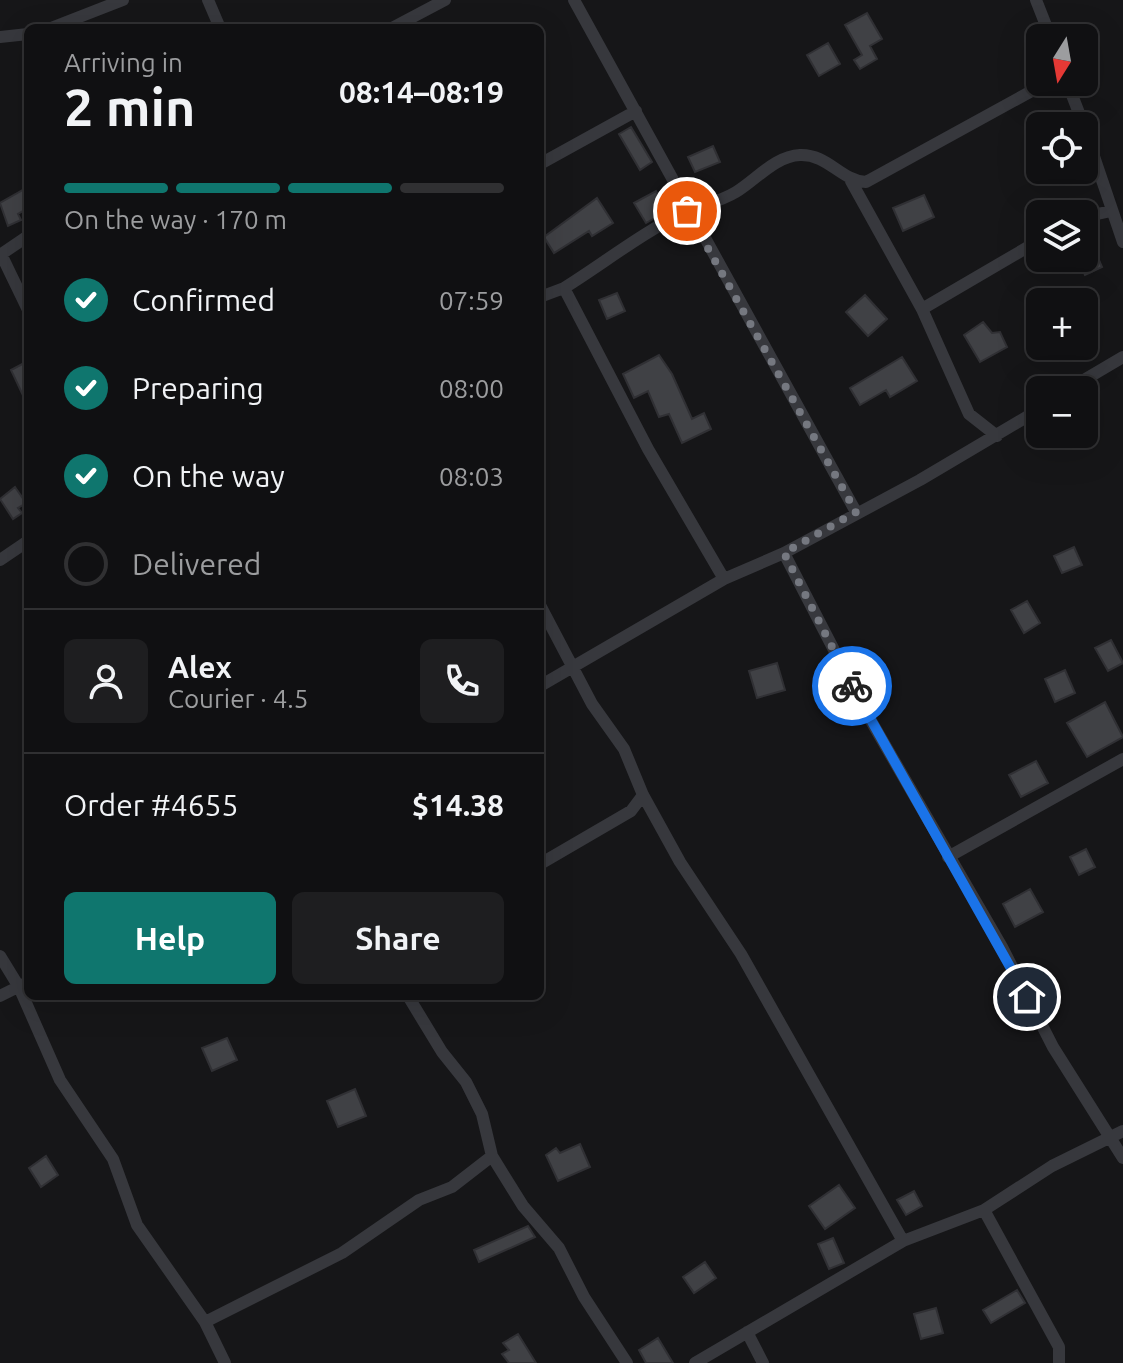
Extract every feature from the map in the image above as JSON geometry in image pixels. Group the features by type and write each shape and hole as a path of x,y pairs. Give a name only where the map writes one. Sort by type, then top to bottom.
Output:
{"street":[{"path":"61,24 123,0"},
{"path":"208,0 218,24"},
{"path":"400,24 445,0"},
{"path":"574,0 687,211 856,512"},
{"path":"1036,0 1045,24"},
{"path":"0,37 24,34"},
{"path":"851,181 866,182 1026,94"},
{"path":"544,162 636,111"},
{"path":"544,296 564,288 687,211 712,206 773,164 797,155 821,157 851,181 922,309 969,414 997,436"},
{"path":"1098,171 1123,242"},
{"path":"1098,214 1111,211"},
{"path":"24,239 0,254 24,302"},
{"path":"922,309 1026,248"},
{"path":"564,288 648,449 724,579"},
{"path":"1091,376 1123,357"},
{"path":"544,684 724,579 784,553 1026,418"},
{"path":"0,560 24,544"},
{"path":"784,553 867,714 1002,947 1053,1047 1123,1158"},
{"path":"544,612 575,666 592,704 624,749 643,795 680,862 741,954 903,1241"},
{"path":"948,857 1123,759"},
{"path":"544,862 631,811 643,795"},
{"path":"0,956 24,985 0,996"},
{"path":"30,1000 60,1080 113,1159 137,1225 205,1322 225,1363"},
{"path":"410,1000 442,1052 466,1082 482,1114 492,1156 523,1206 559,1248 584,1297 627,1363"},
{"path":"695,1363 903,1241 984,1210 1052,1166 1123,1131"},
{"path":"205,1322 342,1253 419,1200 464,1179 492,1156"},
{"path":"984,1210 1059,1347 1059,1363"},
{"path":"747,1332 763,1363"}],"building":[{"path":"867,13 882,39 870,46 877,59 860,69 854,60 862,55 845,25"},
{"path":"828,43 840,64 819,76 807,55"},
{"path":"631,127 652,162 640,170 619,134"},
{"path":"713,146 720,162 695,172 688,157"},
{"path":"24,189 24,210 18,214 21,220 8,226 0,203"},
{"path":"656,191 667,211 646,223 634,203"},
{"path":"924,195 934,217 903,231 893,208"},
{"path":"597,198 613,223 592,236 589,231 554,253 544,237"},
{"path":"617,293 625,311 607,319 599,300"},
{"path":"865,295 887,319 868,336 846,312"},
{"path":"983,322 992,333 1000,332 1007,347 980,362 964,335"},
{"path":"659,355 672,374 692,419 704,413 711,429 682,443 669,414 659,417 648,391 634,398 623,374"},
{"path":"902,357 917,381 890,397 886,390 860,405 850,388"},
{"path":"24,363 24,398 11,370"},
{"path":"15,487 24,500 24,504 18,508 22,513 13,519 0,499"},
{"path":"1074,547 1082,565 1062,573 1054,556"},
{"path":"1027,601 1040,623 1024,633 1011,610"},
{"path":"1111,640 1123,663 1108,671 1095,648"},
{"path":"777,663 785,690 757,698 749,671"},
{"path":"1065,670 1075,693 1055,702 1045,679"},
{"path":"1105,702 1123,737 1087,757 1067,723"},
{"path":"1036,761 1048,783 1021,797 1009,775"},
{"path":"1086,849 1095,867 1079,875 1070,857"},
{"path":"1030,889 1043,912 1015,927 1003,904"},
{"path":"227,1038 237,1060 212,1071 202,1048"},
{"path":"355,1089 366,1116 338,1127 327,1101"},
{"path":"580,1144 590,1167 558,1181 546,1155 556,1148 560,1153"},
{"path":"46,1156 58,1175 41,1187 29,1168"},
{"path":"839,1185 855,1208 825,1229 809,1206"},
{"path":"914,1191 922,1206 906,1215 897,1200"},
{"path":"528,1226 535,1237 479,1262 474,1250"},
{"path":"833,1238 844,1263 829,1269 818,1244"},
{"path":"705,1262 716,1278 694,1293 683,1277"},
{"path":"1017,1290 1025,1303 991,1323 983,1310"},
{"path":"936,1308 943,1333 921,1339 914,1314"},
{"path":"518,1334 536,1363 509,1363 502,1354 509,1350 503,1343"},
{"path":"658,1338 673,1363 646,1363 639,1350"}],"way so far":[{"path":"687,211 856,512 784,553 852,686"}],"route":[{"path":"852,686 1002,947 1027,997"}]}
